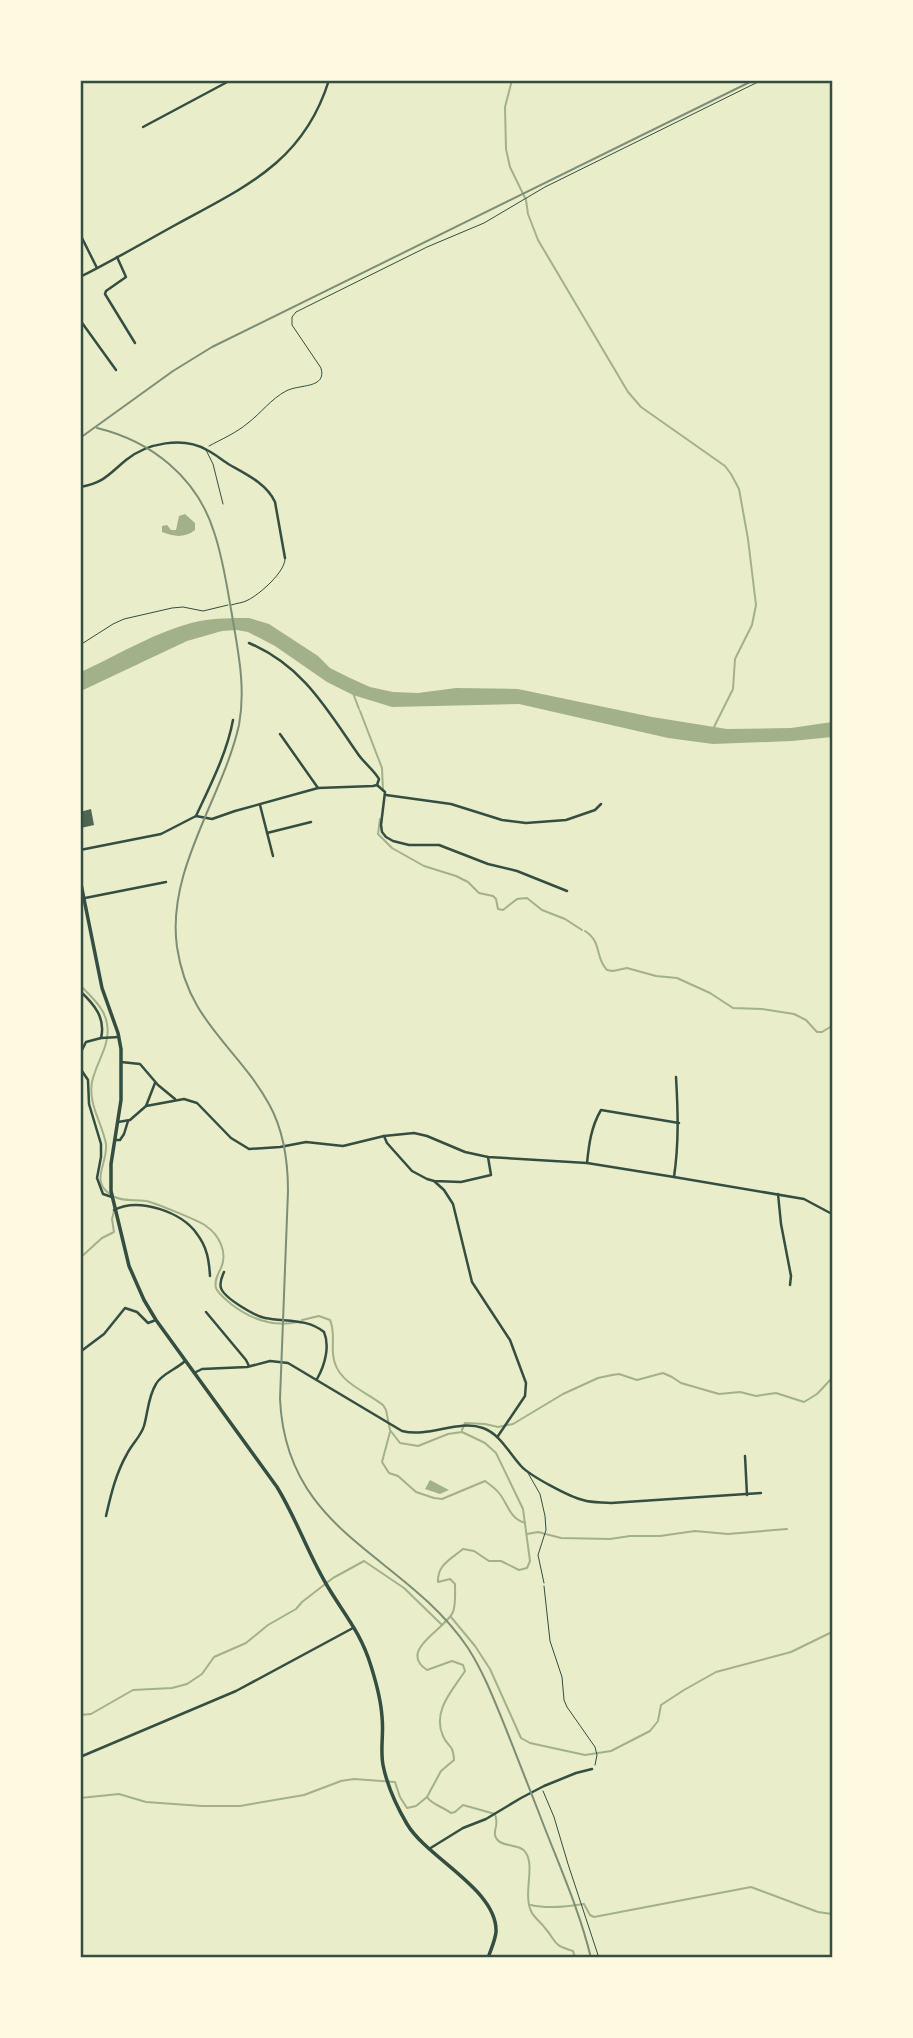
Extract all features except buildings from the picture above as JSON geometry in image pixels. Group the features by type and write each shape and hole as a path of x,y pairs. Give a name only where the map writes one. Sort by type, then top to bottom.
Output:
{"main road":[{"path":"80,879 102,988 119,1037 121,1094 110,1172 114,1210 133,1276 156,1320 287,1502 325,1582 355,1627 370,1664 381,1707 382,1755 386,1776 405,1821 413,1832 470,1886 489,1908 495,1920 496,1934 488,1958"}],"street":[{"path":"143,127 231,80"},
{"path":"80,277 237,191 271,169 309,126 329,80"},
{"path":"80,234 97,268"},
{"path":"117,257 125,277 106,290 105,294 135,343"},
{"path":"80,320 116,370"},
{"path":"80,487 100,482 132,456 163,444 182,443 205,448 260,484 272,495 285,558"},
{"path":"248,643 275,657 313,688 362,760 378,776 377,785"},
{"path":"80,850 161,834 196,816 204,803 228,743 233,720"},
{"path":"280,734 318,789"},
{"path":"196,816 212,819 318,789 377,785 383,788 386,795 382,832 393,841 409,845 439,845 567,891"},
{"path":"386,795 451,804 513,822 545,823 576,817 595,810 601,804"},
{"path":"260,804 273,856"},
{"path":"267,833 311,822"},
{"path":"82,899 166,882"},
{"path":"80,991 91,1001 100,1016 103,1038"},
{"path":"80,1054 86,1042 119,1037"},
{"path":"121,1062 140,1064 175,1100"},
{"path":"80,1069 88,1080 89,1104 101,1144 97,1181 103,1194 112,1198"},
{"path":"674,1177 679,1123 676,1077"},
{"path":"146,1106 155,1082"},
{"path":"115,1139 121,1139 128,1121 146,1106 184,1099 197,1103 231,1138 249,1149 306,1142 343,1146 384,1136 414,1133 488,1157 586,1163 778,1194 804,1199 832,1214"},
{"path":"586,1163 593,1123 601,1110 679,1123"},
{"path":"118,1122 128,1121"},
{"path":"384,1136 412,1171 434,1181 453,1204 472,1282 510,1340 526,1383 525,1396 497,1437"},
{"path":"434,1181 471,1181 491,1175 488,1157"},
{"path":"778,1194 791,1276 790,1285"},
{"path":"114,1210 126,1205 145,1204 187,1223 206,1249 211,1276"},
{"path":"223,1272 220,1285 222,1290 252,1313 264,1318 306,1323 324,1332 327,1344 324,1365 317,1379"},
{"path":"80,1352 104,1334 125,1308 137,1312 148,1323 156,1320"},
{"path":"206,1312 249,1366"},
{"path":"106,1516 115,1479 125,1456 143,1429 155,1384 185,1361"},
{"path":"194,1373 202,1369 283,1361 408,1433 471,1425 489,1430 526,1471 586,1501 611,1503 761,1493"},
{"path":"745,1456 747,1494"},
{"path":"80,1757 194,1710 355,1627"},
{"path":"429,1850 460,1829 492,1816 541,1787 592,1769"}],"lane":[{"path":"205,448 213,464 223,504"},
{"path":"80,645 124,619 173,608 203,611 247,600 283,569 285,558"},
{"path":"526,1471 540,1494 545,1516 546,1530 538,1555 544,1583"}],"path":[{"path":"205,448 243,427 285,391 316,384 321,379 321,368 292,325 294,313 427,247 484,223 545,187 762,80"},
{"path":"544,1583 550,1640 562,1677 564,1700 595,1747 597,1760 592,1769"},
{"path":"541,1787 551,1809 599,1958"}],"shaded area":[{"path":"185,514 195,523 195,530 179,536 162,532 162,526 167,525 171,530 176,530 179,516"},
{"path":"249,618 269,624 318,656 330,668 370,687 393,692 418,693 456,688 518,689 652,717 727,729 791,728 832,722 832,737 713,744 668,738 519,704 392,707 353,695 327,682 275,646 248,632 237,630 222,631 187,641 81,691 81,672 154,636 200,621"},
{"path":"430,1480 449,1490 440,1494 425,1489"}],"waterway":[{"path":"512,80 505,107 506,149 510,167 526,200 528,214 538,240 628,392 641,407 725,466 739,489 756,605 752,625 735,659 733,689 714,727"},
{"path":"353,693 359,709"},
{"path":"360,711 382,768 383,791"},
{"path":"380,819 378,834 392,848 424,866 468,882 479,893 493,896 498,909 503,910 517,899 527,898 542,910 565,919 582,930"},
{"path":"585,931 594,940 607,970 627,968 656,976 677,978 710,993 733,1008 794,1014 806,1020 817,1032 832,1026"},
{"path":"80,985 100,1008 107,1024 107,1039 91,1090 106,1144 101,1183 110,1194"},
{"path":"115,1197 150,1202 206,1226 215,1234 223,1250 223,1262 216,1283 221,1295 253,1317 270,1323 297,1322"},
{"path":"80,1258 102,1238 114,1232 114,1211"},
{"path":"302,1320 319,1316 330,1320 333,1354 339,1372 383,1405 390,1430 400,1443 418,1446 448,1434 462,1432 485,1443 496,1453 523,1509 530,1561 527,1568 519,1570 501,1561 489,1561 474,1551 463,1549 446,1563 438,1576 438,1582 450,1579 455,1584 454,1609 449,1619 420,1647 417,1655 419,1662 427,1670 452,1661 463,1665 465,1671 449,1694 440,1718 440,1727 454,1760 441,1771 427,1797 451,1813 463,1805 495,1814 497,1839 526,1853 529,1865 528,1896 532,1913 558,1945 573,1951 575,1958"},
{"path":"462,1430 465,1423 498,1427 513,1424 563,1394 598,1378 619,1374 637,1380 663,1373 681,1383 719,1394 740,1392 756,1396 776,1393 804,1402 817,1394 832,1378"},
{"path":"390,1432 382,1462 389,1473 398,1476 416,1492 442,1499 485,1481 499,1493 515,1518 525,1523"},
{"path":"527,1534 538,1532 561,1538 610,1539 695,1531 728,1534 787,1529"},
{"path":"80,1715 91,1714 133,1690 172,1688 187,1684 202,1674 214,1657 246,1643 268,1625 296,1609 333,1578 364,1561 404,1588 441,1624"},
{"path":"451,1617 490,1669 521,1738 530,1743 585,1755 611,1751 650,1731 658,1721 661,1705 716,1672 791,1652 832,1632"},
{"path":"80,1798 119,1794 146,1802 240,1806 304,1795 354,1779 395,1782 407,1808 416,1806 427,1797"},
{"path":"531,1905 557,1907 584,1904 594,1917 751,1887 818,1912 832,1914"}],"railway":[{"path":"80,438 173,371 212,347 754,80"},
{"path":"97,428 136,442 153,452 184,478 206,512 217,542 226,583 237,642 241,711 231,752 198,834 180,890 176,918 177,947 191,995 202,1014 256,1083 269,1104 284,1146 288,1191 280,1399 287,1445 303,1482 325,1513 442,1616 474,1658 498,1708 567,1885 591,1958"}]}
